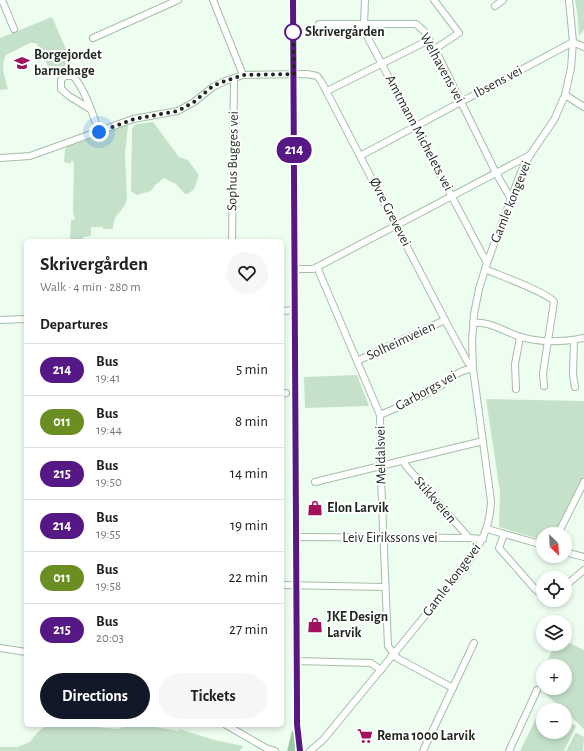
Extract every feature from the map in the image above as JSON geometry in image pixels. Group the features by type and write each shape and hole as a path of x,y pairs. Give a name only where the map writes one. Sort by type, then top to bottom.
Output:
{"main road":[{"path":"293,0 297,724 300,751"},
{"path":"291,751 297,724"}],"street":[{"path":"93,38 178,0"},
{"path":"212,0 243,75"},
{"name":"Amtmann Michelets vei","path":"365,0 364,25 368,38 452,197 486,266"},
{"path":"434,0 459,33 435,49"},
{"path":"495,6 503,0"},
{"name":"Gamle kongevei","path":"310,751 323,740 465,567 483,539 487,529 491,514 491,501 472,368 473,323 486,266 510,199 530,155 554,120 565,95 571,68 573,42 569,0"},
{"path":"2,1 14,29"},
{"name":"Welhavens vei","path":"319,24 416,24 424,31 435,49 510,199"},
{"path":"327,92 429,40"},
{"path":"573,42 584,47"},
{"name":"Ibsens vei","path":"360,156 573,42"},
{"path":"0,158 30,156 134,119 178,111 194,102 213,86 243,75 294,74"},
{"name":"Øvre Grevevei","path":"294,74 312,74 317,76 322,81 445,320 472,368"},
{"path":"90,109 61,89 61,80 65,76 73,76 78,82 90,109 99,132"},
{"name":"Sophus Bugges vei","path":"232,239 234,81"},
{"path":"565,95 584,106"},
{"path":"295,269 317,267 530,155"},
{"path":"486,266 541,293 552,299 554,302 543,373 544,386"},
{"name":"Meldalsvei","path":"317,267 380,415 388,646 394,654"},
{"path":"284,311 295,310"},
{"path":"0,320 24,319"},
{"name":"Solheimveien","path":"357,361 445,320"},
{"path":"473,323 490,324 520,337 547,341 584,338"},
{"path":"516,389 515,364 520,337"},
{"path":"574,340 573,375 575,387"},
{"name":"Garborgs vei","path":"380,415 438,387 460,372 472,368"},
{"path":"315,482 483,441"},
{"name":"Stikkveien","path":"403,461 469,538"},
{"path":"562,527 584,482"},
{"path":"487,529 536,543"},
{"path":"504,534 499,548 536,590"},
{"name":"Leiv Eirikssons vei","path":"296,537 483,539"},
{"path":"572,554 584,557"},
{"path":"572,580 584,570"},
{"path":"284,585 386,587"},
{"path":"423,751 474,644"},
{"path":"0,648 24,652"},
{"path":"394,654 397,658 453,688"},
{"path":"297,661 371,663 381,670"},
{"path":"509,751 536,692"},
{"path":"236,728 268,750 275,751"},
{"name":"Gamle kongevei","path":"317,751 323,740"}],"green space":[{"path":"575,0 584,0 584,30 579,36 577,11"},
{"path":"52,17 72,63 51,72 36,43 30,43 6,55 3,68 8,89 0,90 0,38"},
{"path":"153,122 179,157 188,160 199,175 194,189 188,194 185,194 176,184 164,178 155,185 151,191 137,195 131,191 132,128 137,124"},
{"path":"127,125 128,126 125,153 127,199 124,207 115,219 113,229 91,227 91,236 83,237 83,239 70,239 71,220 75,220 73,211 74,165 73,161 71,161 71,164 64,162 65,149 68,146"},
{"path":"357,375 369,406 305,408 304,377"},
{"path":"486,399 584,401 584,477 558,527 536,527 536,538 499,527 500,492"},
{"path":"572,644 584,650 584,729 572,718 572,703 555,703 547,695 572,695 572,659 549,659 551,651 572,651"},
{"path":"536,719 536,739 570,739 564,751 520,751"},
{"path":"572,724 576,726 572,734"},
{"path":"44,727 96,727 118,729 122,727 156,727 179,731 179,729 214,740 243,746 240,751 0,751 0,747 17,747 30,742"},
{"path":"576,733 584,737 583,751 566,751 575,734"}],"bus line":[{"name":"214","path":"293,0 297,724 300,751"}],"place":[{"name":"Skrivergården","path":"293,32"},
{"name":"Borgejordet barnehage","path":"22,63"},
{"name":"Elon Larvik","path":"315,508"},
{"name":"JKE Design Larvik","path":"315,625"},
{"name":"Rema 1000 Larvik","path":"365,736"}],"route":[{"path":"99,132 134,119 178,111 187,107 213,86 243,75 294,74 293,32"}]}
